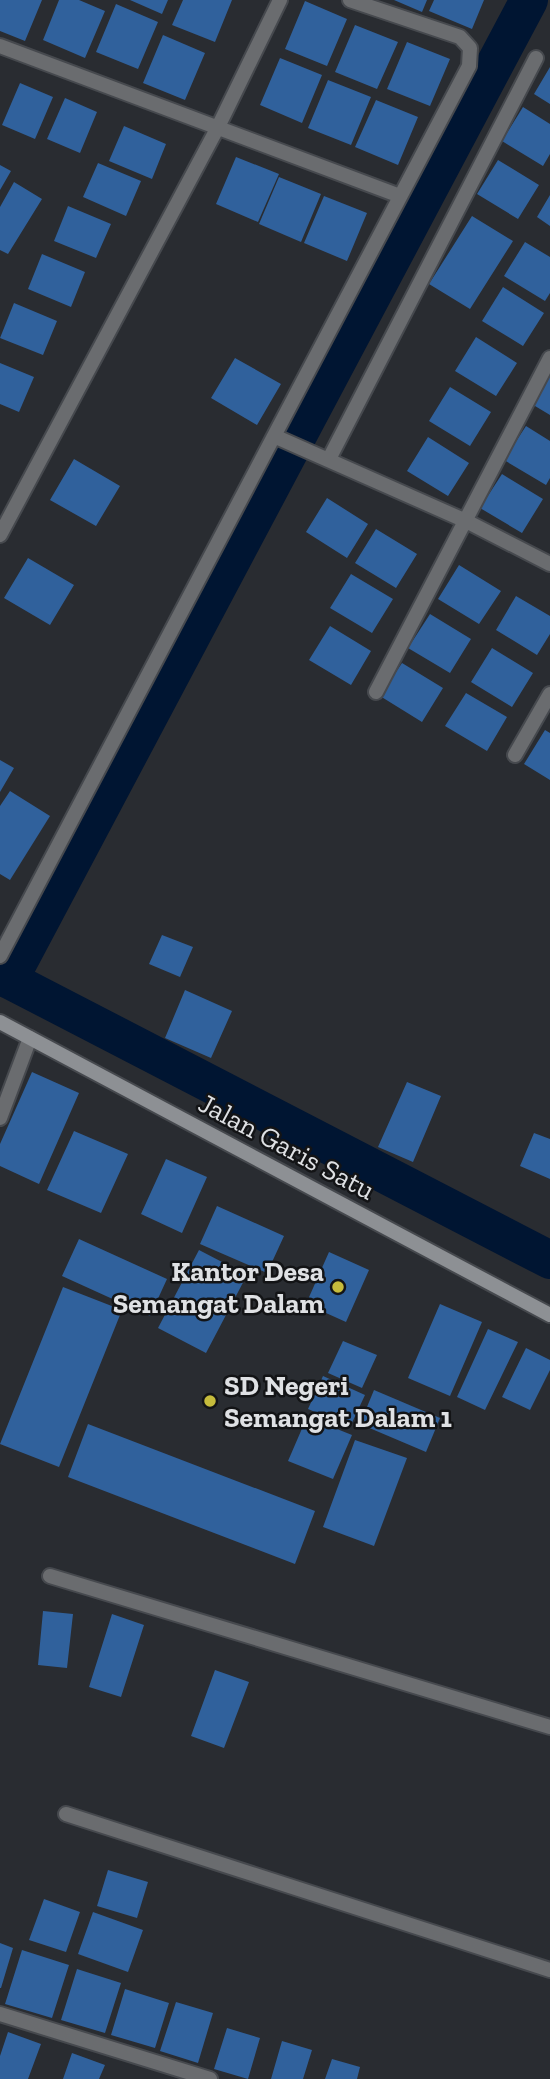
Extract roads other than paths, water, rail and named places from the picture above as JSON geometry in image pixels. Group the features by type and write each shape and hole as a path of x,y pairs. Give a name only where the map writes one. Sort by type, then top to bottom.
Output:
{"street":[{"path":"0,534 218,127 281,0"},
{"path":"0,956 470,66 470,48 460,37 350,0"},
{"path":"0,46 400,196"},
{"path":"329,459 536,58"},
{"path":"376,692 550,358"},
{"path":"274,436 466,521 550,564"},
{"path":"515,755 550,694"},
{"name":"Jalan Garis Satu","path":"0,1022 550,1315"},
{"path":"0,1118 30,1038"},
{"path":"50,1576 550,1727"},
{"path":"66,1814 550,1970"},
{"path":"0,2014 210,2079"}],"waterway":[{"path":"9,980 529,0"},
{"path":"0,975 550,1260"}],"place":[{"name":"Kantor Desa Semangat Dalam","path":"338,1287"},
{"name":"SD Negeri Semangat Dalam 1","path":"210,1401"}]}
